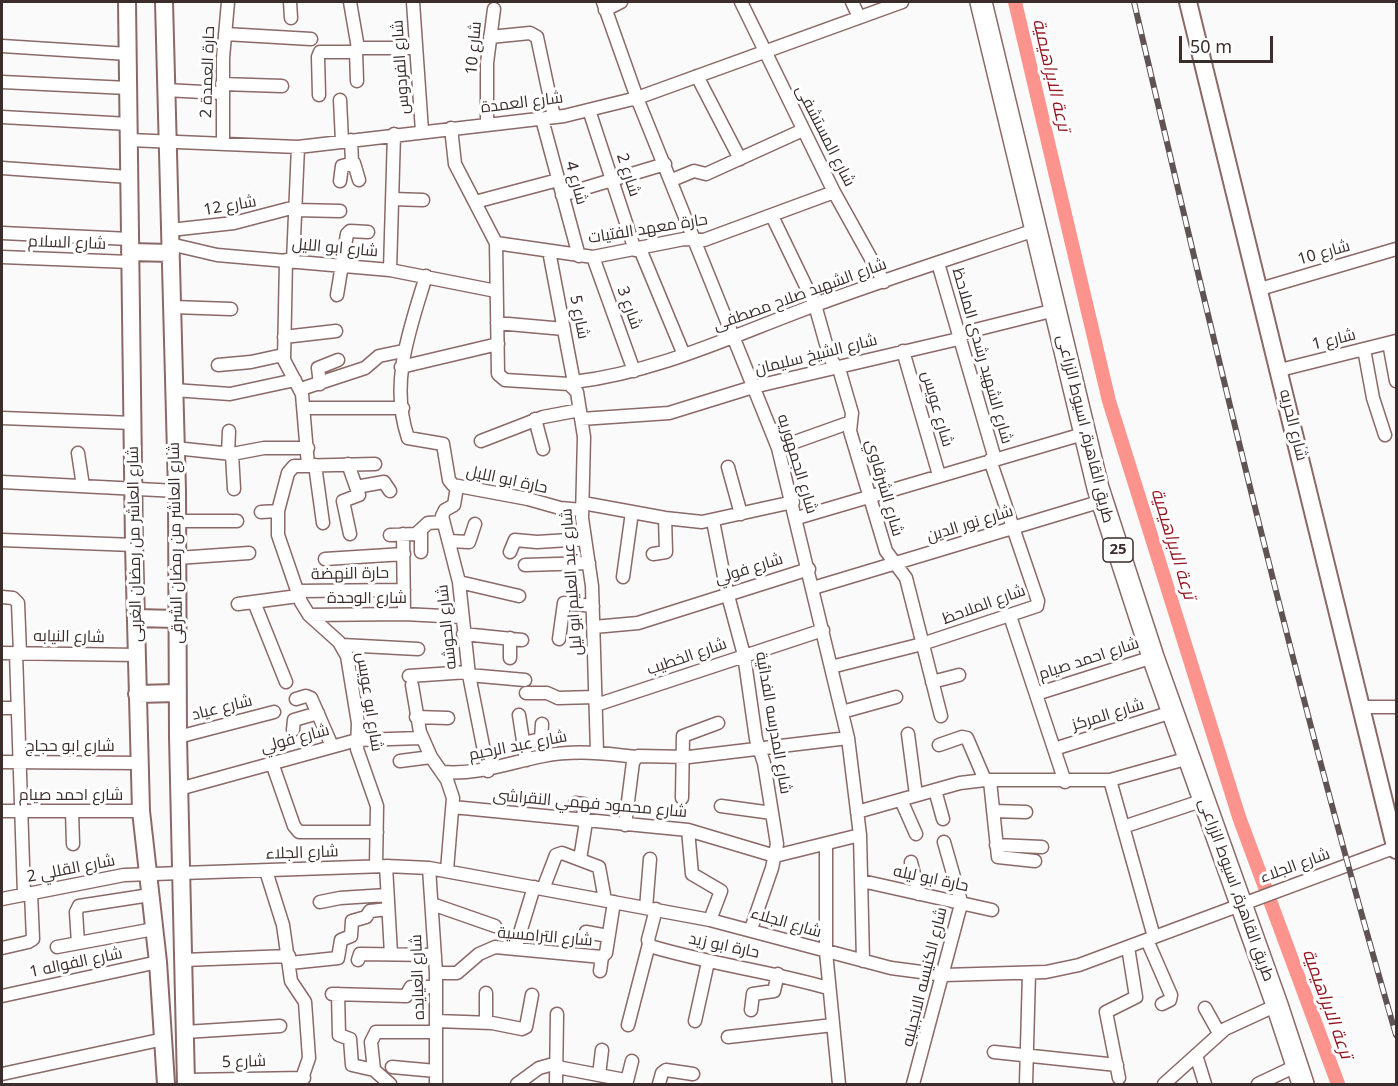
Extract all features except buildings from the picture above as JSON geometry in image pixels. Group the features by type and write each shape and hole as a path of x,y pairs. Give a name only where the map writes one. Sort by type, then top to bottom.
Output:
{"highway":[{"name":"طريق القاهرة, اسيوط الزراعى","path":"981,2 1083,434 1102,501 1153,657 1300,1075"}],"street":[{"name":"شارع العاشر من رمضان الغربى","path":"127,2 139,763 141,812 158,962 166,1084"},
{"name":"شارع العاشر من رمضان الشرقى","path":"163,2 177,491 177,693 186,1082"},
{"name":"حارة العمدة 2","path":"223,144 222,88 228,2"},
{"path":"290,2 291,18"},
{"path":"350,2 357,49 357,81"},
{"name":"شارع الفردوس","path":"413,2 422,131"},
{"path":"604,6 621,2"},
{"name":"شارع المستشفى","path":"741,2 834,192 884,282"},
{"path":"852,2 859,17"},
{"name":"شارع العمدة","path":"2,117 129,132 166,141 298,147 394,134 548,118 638,98 902,2"},
{"name":"شارع الحريه","path":"1188,2 1361,707 1391,804 1396,849"},
{"name":"شارع الجمهوريه","path":"604,6 638,98 778,448 793,502 848,738 860,835 863,961"},
{"name":"شارع 10","path":"487,125 490,37 494,9"},
{"name":"شارع 4","path":"490,37 530,33 537,36 558,180 579,256"},
{"path":"225,34 311,39"},
{"path":"2,46 128,54"},
{"path":"319,94 318,57 320,52 416,48"},
{"path":"697,76 740,159"},
{"path":"2,82 128,88"},
{"path":"165,90 282,86"},
{"path":"340,100 346,140 352,163 356,164 359,180"},
{"name":"شارع 2","path":"589,110 638,249 684,355"},
{"path":"451,128 455,164 496,243 498,374 501,379 575,385"},
{"path":"672,180 694,171 706,174 803,130"},
{"path":"390,270 394,134"},
{"path":"298,147 283,355 287,370 298,385 305,408 308,448 323,523"},
{"path":"340,182 342,166 352,163"},
{"path":"562,195 665,164"},
{"path":"2,168 129,177"},
{"path":"475,202 558,180"},
{"name":"حارة معهد الفتيات","path":"496,243 579,256 593,256 695,239 704,240 834,192"},
{"path":"392,199 423,200"},
{"name":"شارع 12","path":"170,242 295,209 340,211"},
{"name":"شارع الشرقاوي","path":"772,216 815,305 830,358 840,372 849,403 850,431 886,551 906,578 941,716"},
{"name":"شارع الشهيد صلاح مصطفى","path":"575,385 634,371 684,355 815,305 1035,230"},
{"path":"337,295 348,232 368,232"},
{"name":"شارع السلام","path":"2,233 130,251"},
{"path":"130,251 170,242"},
{"name":"شارع ابو الليل","path":"170,242 217,255 390,270 496,291"},
{"name":"شارع 10","path":"1260,289 1396,249"},
{"name":"شارع السلام","path":"2,257 130,251"},
{"name":"شارع 5","path":"549,251 575,385"},
{"name":"شارع 3","path":"593,256 634,371"},
{"name":"شارع الشهيد رشدى الملاحظ","path":"938,263 961,335 993,460"},
{"name":"حارة ابو الليل","path":"426,276 403,351 401,367 403,408 408,438 444,446 449,480 458,487 528,499 560,508 583,507 665,518 713,521 793,502"},
{"path":"173,307 231,309"},
{"name":"شارع الشيخ سليمان","path":"481,441 535,419 581,414 669,413 753,387 954,340 967,332 1055,310"},
{"path":"497,323 564,329"},
{"path":"284,337 336,331"},
{"path":"1393,342 1396,381"},
{"name":"شارع 1","path":"1280,370 1393,342"},
{"path":"401,367 498,344"},
{"path":"1364,349 1376,411 1385,435"},
{"path":"174,390 230,394 320,384 365,368 379,356 403,351"},
{"name":"شارع عويس","path":"903,351 939,476"},
{"path":"218,365 251,362 283,355"},
{"path":"320,384 319,366 338,360"},
{"name":"شارع عبد العليم ابو ليل","path":"575,385 584,447 583,507 593,606 597,752"},
{"path":"305,408 403,408"},
{"path":"2,418 133,423"},
{"path":"535,419 543,449"},
{"path":"778,448 851,422"},
{"path":"229,431 234,489"},
{"path":"797,518 1083,434"},
{"path":"175,448 230,454 260,449 308,448"},
{"path":"78,453 83,486"},
{"name":"شارع الملاحظ","path":"831,667 922,644 1010,616 1038,604 1012,528 993,460"},
{"path":"348,464 358,497 346,499 343,504 350,534"},
{"path":"312,465 375,464"},
{"name":"شارع ابو عويس","path":"312,465 298,465 291,469 278,511 278,536 297,593 309,615 342,645 349,662 358,723 357,749 375,797 381,866 387,895 391,954"},
{"path":"728,467 741,514"},
{"path":"2,482 177,491"},
{"path":"356,487 386,482 390,491"},
{"path":"390,535 421,531 428,523 443,522 442,513 454,505 458,487"},
{"name":"شارع نور الدين","path":"813,588 896,565 1102,501"},
{"path":"261,512 278,511"},
{"path":"623,577 632,512"},
{"path":"653,554 666,552 665,518"},
{"path":"177,521 237,521"},
{"name":"شارع المدرسه الفدائية","path":"713,521 727,592 744,655 777,844 751,929"},
{"name":"شارع الحوشه","path":"443,522 459,582 468,674 488,771"},
{"path":"449,541 469,542 475,524"},
{"path":"421,531 421,552"},
{"path":"403,534 404,614"},
{"path":"510,552 515,540 530,542 585,539"},
{"path":"2,540 134,545"},
{"path":"177,558 249,553"},
{"path":"325,559 404,554"},
{"path":"525,565 589,563"},
{"name":"شارع فولي","path":"594,627 638,623 727,592 809,568"},
{"path":"459,582 519,597"},
{"name":"حارة النهضة","path":"238,604 297,593 404,590"},
{"path":"2,597 13,598 18,603 20,811 33,939 2,948"},
{"path":"254,602 286,682"},
{"path":"559,639 563,604 566,602 593,606"},
{"name":"شارع الوحدة","path":"309,615 404,614 462,617"},
{"path":"1010,616 1065,782"},
{"path":"136,618 177,619"},
{"name":"شارع الخطيب","path":"526,693 547,693 558,698 596,701 823,630"},
{"path":"463,633 516,639 510,658"},
{"path":"342,645 418,650"},
{"name":"شارع النيابه","path":"2,652 137,655"},
{"name":"شارع احمد صيام","path":"1036,694 1153,657"},
{"path":"447,870 453,807 451,789 422,738 416,717 411,681 468,674 525,680"},
{"path":"933,682 959,675"},
{"path":"137,694 177,693"},
{"path":"296,699 310,697 332,746"},
{"path":"842,712 896,698"},
{"path":"1361,707 1396,707"},
{"path":"2,708 18,708"},
{"name":"شارع عياد","path":"178,737 274,712"},
{"name":"شارع المركز","path":"1054,749 1172,712"},
{"path":"293,730 294,720 318,713"},
{"path":"519,715 526,760"},
{"path":"416,717 448,718"},
{"path":"682,798 685,735 718,723"},
{"path":"523,743 542,739 542,724"},
{"path":"908,734 916,795"},
{"name":"شارع فولي","path":"179,789 357,740 422,738"},
{"name":"شارع عبد الرحيم","path":"442,772 488,771 561,753 597,752 636,757 683,758 848,738"},
{"path":"939,745 967,738 988,780 996,845 1000,859 1035,861"},
{"path":"400,761 431,757"},
{"path":"625,825 636,757"},
{"path":"857,812 935,790 988,780 1065,782 1110,780 1189,758"},
{"name":"شارع ابو حجاج","path":"2,762 139,763"},
{"path":"272,763 294,826 299,832 377,832"},
{"path":"1110,780 1150,938 1171,995 1170,1000 1162,1004"},
{"path":"935,790 943,819"},
{"path":"901,800 916,834"},
{"path":"1123,827 1204,801"},
{"path":"515,949 539,888 558,854 580,859 585,822 584,804 574,803"},
{"path":"721,806 772,813"},
{"name":"شارع محمود فهمي النقراشى","path":"453,807 585,822 688,830 775,856 860,835"},
{"name":"شارع احمد صيام","path":"2,811 141,812"},
{"path":"993,811 1026,812"},
{"path":"72,812 73,844"},
{"path":"688,830 692,874 721,891 710,920"},
{"name":"شارع الكنيسه الانجيليه","path":"914,1084 945,975 960,903 944,842"},
{"path":"826,844 828,988 839,1084"},
{"path":"996,845 1042,847"},
{"name":"شارع الجلاء","path":"148,874 381,866 447,870 710,920 751,929 891,968 945,975 1029,973 1079,965 1265,894 1396,849"},
{"name":"شارع الترامسية","path":"436,973 459,972 489,948 602,957 606,953 609,901 599,867 580,859"},
{"path":"628,1025 649,944 650,859"},
{"path":"911,862 919,894"},
{"name":"شارع العيايده","path":"429,868 436,973 436,1084"},
{"path":"266,871 290,959 291,981 304,999 309,1036 309,1058 302,1081"},
{"name":"شارع القللي 2","path":"2,899 104,878 148,874"},
{"name":"حارة ابو ليله","path":"862,881 992,910"},
{"path":"78,943 76,912 79,906 150,895"},
{"path":"320,902 340,898 387,895"},
{"path":"432,904 495,926"},
{"path":"183,960 338,958 341,940 351,936 352,921 366,917 370,911 388,909"},
{"path":"57,946 154,929"},
{"path":"586,932 608,936"},
{"name":"حارة ابو زيد","path":"649,944 708,962 778,974 828,988"},
{"path":"1119,1078 1106,1012 1136,995 1128,947"},
{"path":"358,960 360,954 435,955"},
{"path":"600,971 602,957"},
{"name":"شارع الفواله 1","path":"2,996 158,962"},
{"path":"695,1021 708,962"},
{"path":"1026,1084 1029,973"},
{"path":"751,1010 753,994 772,992 778,974"},
{"path":"362,995 363,981"},
{"path":"374,1070 352,1065 350,1039 339,1035 335,994 406,996 411,987 436,987"},
{"path":"486,1022 489,993"},
{"path":"386,1084 374,1070 371,1038 376,1032 486,1022 524,1029 532,995"},
{"path":"1164,1084 1220,1032 1277,1005"},
{"path":"1205,1008 1220,1032"},
{"path":"556,1084 557,1014"},
{"path":"728,1037 832,1025"},
{"path":"185,1032 280,1026"},
{"path":"2,1074 164,1039"},
{"path":"596,1078 602,1050"},
{"path":"994,1052 1116,1065"},
{"path":"1196,1055 1204,1084"},
{"path":"517,1084 539,1068 557,1065 596,1078 627,1083 632,1061"},
{"path":"392,1067 436,1071"},
{"path":"659,1084 662,1073 666,1070 693,1074"},
{"path":"1258,1084 1300,1075"},
{"name":"شارع 5","path":"186,1082 302,1081"}],"waterway":[{"name":"ترعة الابراهيمية","path":"1015,2 1109,401 1239,817 1338,1084"}],"railway":[{"path":"1134,2 1226,391 1291,650 1396,1035"}]}
